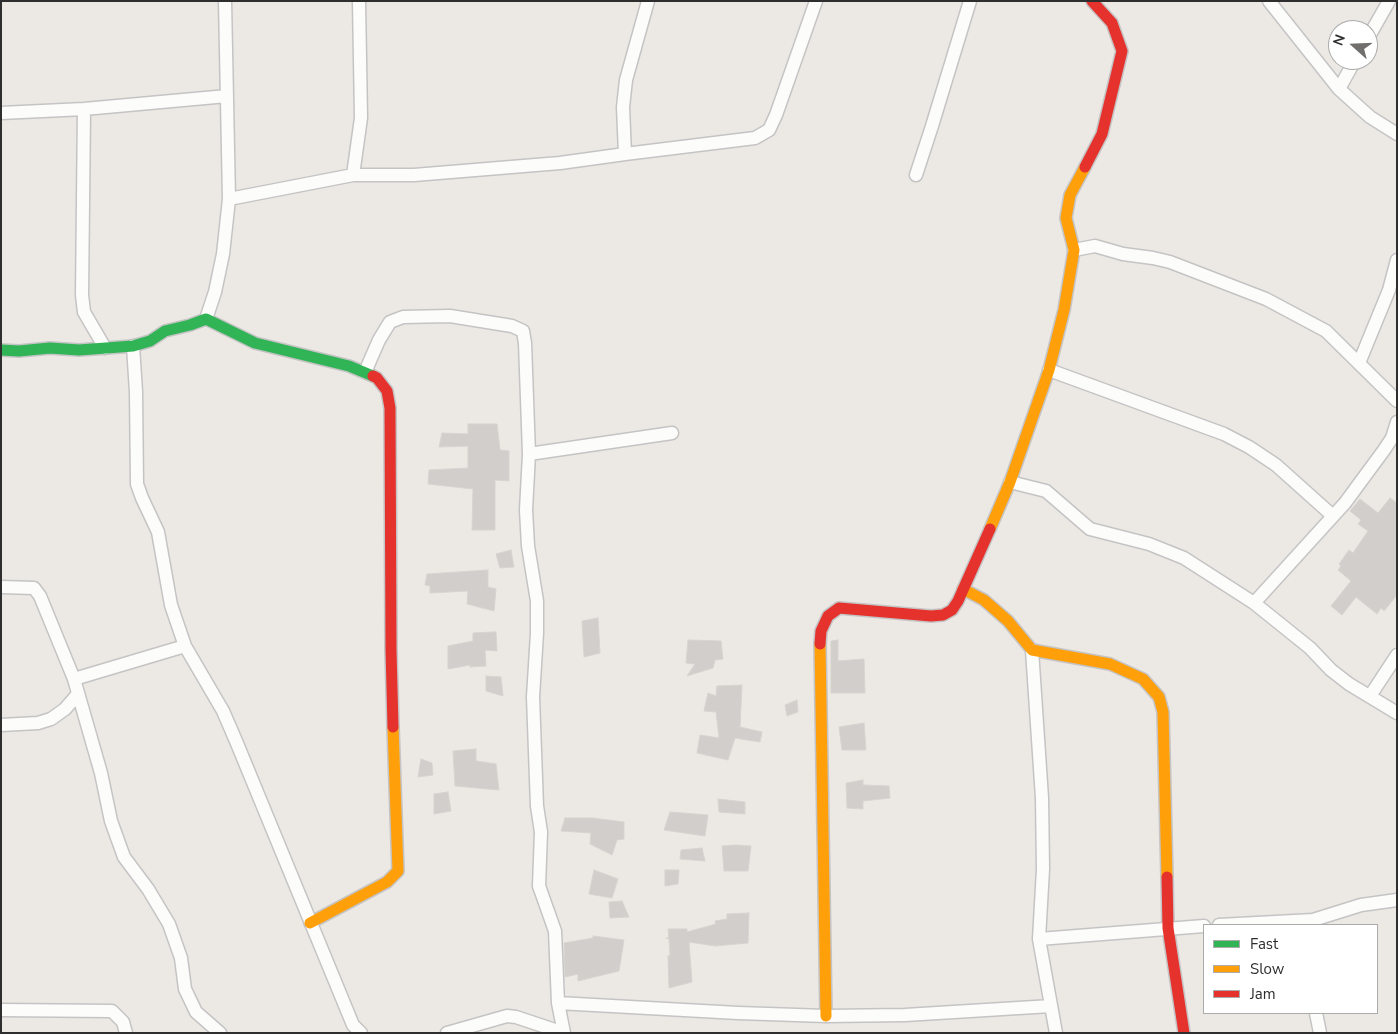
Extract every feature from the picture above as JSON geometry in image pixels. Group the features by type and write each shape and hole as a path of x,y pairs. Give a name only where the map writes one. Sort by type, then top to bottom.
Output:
{"street":[{"path":"1,350 19,351 50,348 79,350 133,346 150,341 166,331 190,326 206,319 216,292 228,199 225,1"},
{"path":"353,176 361,118 359,1"},
{"path":"625,154 623,107 626,80 648,1"},
{"path":"228,199 353,176 414,175 560,163 755,138 769,130 776,115 816,1"},
{"path":"916,174 970,1"},
{"path":"826,1016 819,652 821,631 828,616 838,608 931,616 943,615 952,610 964,588 1010,482 1049,370 1064,310 1074,250 1066,218 1070,196 1102,134 1122,51 1112,23 1092,1"},
{"path":"1269,1 1339,89 1370,117 1397,134"},
{"path":"1378,20 1389,1"},
{"path":"1339,89 1349,70"},
{"path":"1,113 84,109 227,96"},
{"path":"84,109 82,295 84,312 105,348"},
{"path":"1074,250 1095,246 1123,254 1170,262 1266,299 1326,331 1397,401"},
{"path":"1359,364 1389,290 1397,260"},
{"path":"365,372 379,340 390,322 403,317 450,316 512,326 523,331 529,454 526,510 528,546 537,601 533,697 537,806 541,832 539,886 555,931 558,1003 564,1033 516,1017 507,1016 446,1033"},
{"path":"206,319 255,343 365,372 377,378 387,391 390,408 391,650 398,871 387,882 310,923"},
{"path":"133,346 136,392 137,484 158,532 171,605 185,646 223,712 236,741 353,1025 361,1033"},
{"path":"1049,370 1224,434 1249,447 1276,465 1333,516"},
{"path":"1254,603 1345,503 1392,438 1397,422"},
{"path":"529,454 672,433"},
{"path":"1010,482 1046,491 1090,529 1149,544 1184,558 1254,603 1310,648 1331,670 1349,684 1397,713"},
{"path":"1,587 34,588 40,596 74,679 101,773 111,820 124,857 148,889 169,924 181,958 185,989 196,1012 220,1033"},
{"path":"964,588 984,600 1008,621 1032,650 1042,798 1043,869 1039,939 1056,1033"},
{"path":"74,679 185,646"},
{"path":"1032,650 1110,664 1143,679 1159,697 1163,712 1168,928 1184,1033"},
{"path":"1370,696 1397,655"},
{"path":"1,724 38,723 51,719 65,709 78,694"},
{"path":"1266,924 1313,923 1361,905 1397,900"},
{"path":"1039,939 1203,926"},
{"path":"558,1003 826,1016 905,1015 1051,1006"},
{"path":"1,1010 112,1011 123,1022 126,1033"},
{"path":"1316,1014 1320,1033"}],"building":[{"path":"468,424 497,424 500,450 509,451 509,481 495,480 495,530 472,530 473,489 428,484 429,470 468,468 468,446 439,447 442,433 468,434"},
{"path":"1390,498 1397,503 1397,595 1384,611 1381,608 1377,614 1356,597 1342,615 1331,606 1351,581 1338,570 1341,566 1339,564 1349,550 1353,553 1368,531 1358,524 1361,520 1350,511 1360,499 1378,513"},
{"path":"511,550 514,567 500,568 496,554"},
{"path":"488,570 488,587 496,589 494,611 467,604 468,591 430,593 430,586 425,585 427,574"},
{"path":"598,618 600,653 584,657 582,621"},
{"path":"496,632 497,651 485,650 486,666 470,667 470,665 448,669 448,646 473,641 473,633"},
{"path":"688,640 721,641 723,659 715,660 713,668 687,676 695,664 686,663"},
{"path":"838,640 838,661 864,659 865,693 831,693 831,641"},
{"path":"486,676 501,677 503,696 486,691"},
{"path":"742,685 740,727 762,732 760,742 735,738 728,760 697,753 700,735 719,738 716,712 704,711 708,693 716,696 717,686"},
{"path":"797,700 798,712 787,716 785,705"},
{"path":"864,723 866,750 842,750 839,727"},
{"path":"476,749 476,761 496,764 499,790 455,786 453,751"},
{"path":"421,759 432,763 433,775 418,777"},
{"path":"863,780 863,785 889,786 890,798 863,801 863,809 847,808 846,783"},
{"path":"448,792 451,811 434,814 434,794"},
{"path":"718,799 745,802 745,814 719,812"},
{"path":"670,812 708,815 705,836 664,830"},
{"path":"565,818 593,818 624,822 624,839 617,840 612,855 590,844 591,833 561,831"},
{"path":"722,846 751,846 748,871 724,871"},
{"path":"702,848 705,861 680,859 681,850"},
{"path":"594,870 618,879 612,898 589,894"},
{"path":"665,870 679,870 678,884 665,886"},
{"path":"622,901 629,917 610,918 609,902"},
{"path":"749,913 748,943 715,946 689,942 692,982 669,988 668,956 670,955 669,939 666,938 669,938 668,929 687,929 687,932 716,924 715,921 727,919 727,914"},
{"path":"593,936 624,940 619,971 578,981 578,974 565,977 564,943 593,938"}],"traffic: fast":[{"path":"1,350 19,351 50,348 79,350 133,346 150,341 165,331 206,319 255,343 349,366 373,376"}],"traffic: slow":[{"path":"990,529 1010,482 1049,370 1064,310 1074,250 1066,218 1070,195 1085,167"},
{"path":"963,589 984,600 1008,621 1032,650 1110,664 1143,679 1159,697 1163,712 1167,877"},
{"path":"820,644 826,1016"},
{"path":"310,923 387,882 398,871 393,727"}],"traffic: jam":[{"path":"1085,167 1102,134 1122,51 1112,23 1092,1"},
{"path":"373,376 377,378 387,391 390,408 393,727"},
{"path":"820,644 821,631 828,616 839,608 931,616 943,615 952,610 958,601 990,529"},
{"path":"1167,877 1168,928 1184,1033"}]}
